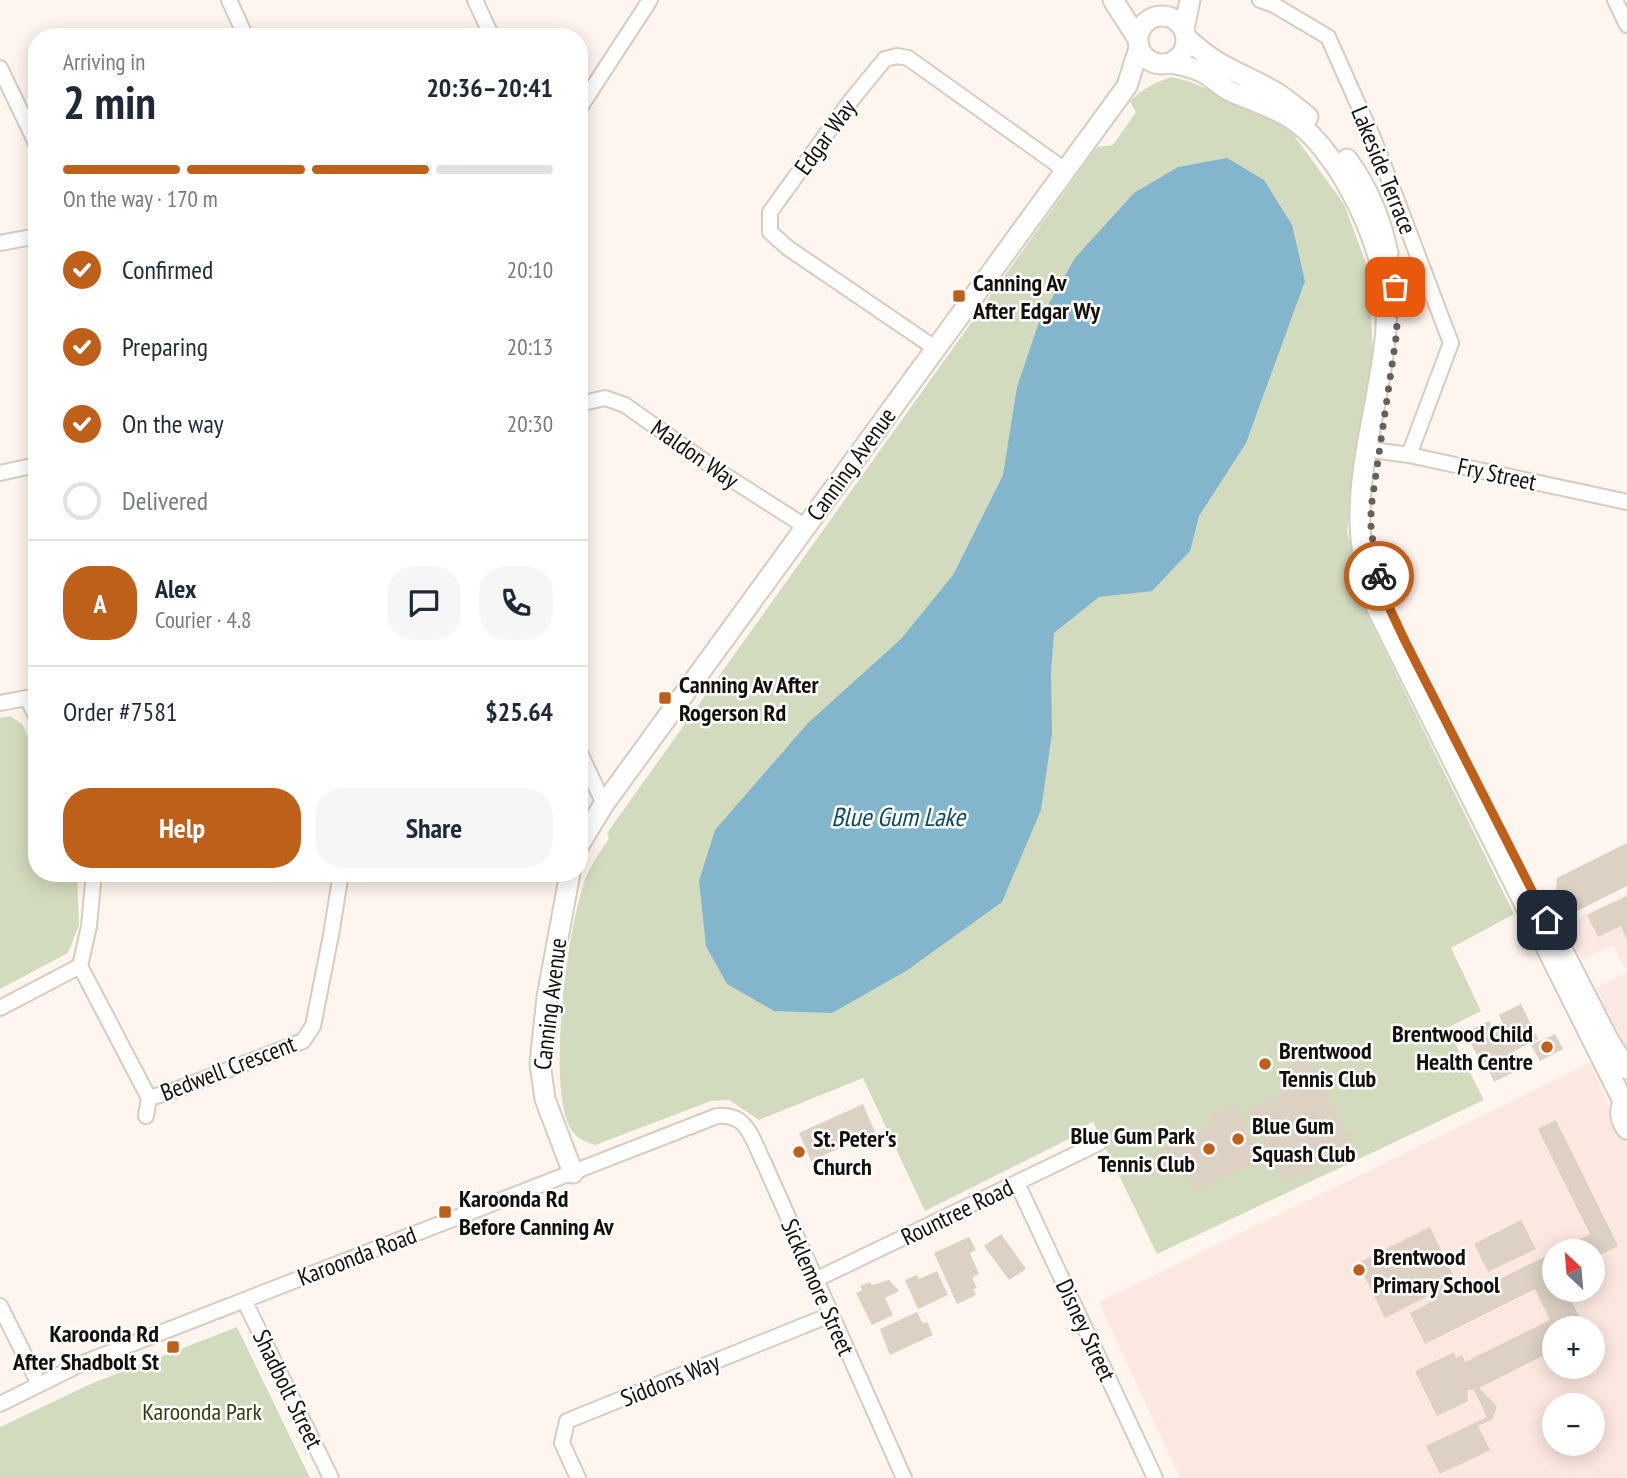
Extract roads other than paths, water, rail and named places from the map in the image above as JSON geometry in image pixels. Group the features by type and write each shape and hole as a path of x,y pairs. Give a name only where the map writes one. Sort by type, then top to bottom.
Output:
{"main road":[{"name":"Canning Avenue","path":"1128,86 1142,26 1182,0"},
{"name":"Canning Avenue","path":"588,830 604,804 1128,86 1183,53 1190,0"},
{"path":"1115,2 1174,19 1203,54 1228,70 1273,91 1320,127 1353,167 1368,196 1387,245 1397,303 1397,331 1360,522 1368,579 1377,609 1625,1099 1620,1117 1627,1129"},
{"path":"1115,2 1148,60 1204,73 1225,89 1292,118 1323,148 1346,180 1371,237 1385,288 1384,347 1373,450 1371,530 1379,579 1388,605 1579,984 1627,1069"},
{"name":"Canning Avenue","path":"568,882 546,1008 540,1063 545,1099 573,1173"}],"street":[{"path":"229,0 242,28"},
{"path":"475,0 488,28"},
{"path":"588,95 650,0"},
{"name":"Lakeside Terrace","path":"1260,0 1274,5 1328,37 1374,140 1451,343 1409,455"},
{"path":"1615,0 1627,25"},
{"name":"Edgar Way","path":"935,348 788,248 771,232 770,212 849,103 885,59 897,55 908,58 1065,170"},
{"path":"0,68 28,126"},
{"path":"0,243 28,238"},
{"name":"Maldon Way","path":"588,402 605,398 625,405 717,470 806,527"},
{"name":"Fry Street","path":"1373,450 1409,455 1627,502"},
{"path":"0,473 28,468"},
{"path":"0,703 28,698"},
{"path":"588,770 604,804"},
{"path":"0,1008 80,966 89,926 93,882"},
{"name":"Bedwell Crescent","path":"149,1098 303,1041 313,1026 340,882"},
{"name":"Bedwell Crescent","path":"80,966 149,1098 146,1116"},
{"name":"Karoonda Road","path":"0,1404 83,1363 717,1116"},
{"name":"Sicklemore Street","path":"717,1116 736,1117 747,1129 904,1478"},
{"name":"Rountree Road","path":"815,1280 1099,1143"},
{"name":"Disney Street","path":"1017,1183 1155,1478"},
{"name":"Shadbolt Street","path":"244,1300 331,1478"},
{"path":"0,1307 39,1384"},
{"name":"Siddons Way","path":"578,1478 562,1443 567,1421 830,1315"}],"water":[{"name":"Blue Gum Lake","path":"1227,158 1264,180 1292,225 1305,281 1246,443 1199,516 1190,551 1152,591 1099,597 1054,633 1051,673 1052,733 1041,810 1002,902 906,971 832,1013 774,1011 727,984 706,946 699,881 715,830 808,723 901,639 953,575 1003,475 1017,387 1040,319 1075,258 1134,193 1178,167"}],"place":[{"name":"Canning Av After Edgar Wy","path":"959,296"},
{"name":"Canning Av After Rogerson Rd","path":"665,698"},
{"name":"Brentwood Child Health Centre","path":"1547,1047"},
{"name":"Brentwood Tennis Club","path":"1265,1064"},
{"name":"Blue Gum Squash Club","path":"1238,1139"},
{"name":"Blue Gum Park Tennis Club","path":"1209,1149"},
{"name":"St. Peter's Church","path":"799,1152"},
{"name":"Karoonda Rd Before Canning Av","path":"445,1212"},
{"name":"Brentwood Primary School","path":"1359,1270"},
{"name":"Karoonda Rd After Shadbolt St","path":"173,1347"}],"park label":[{"name":"Karoonda Park","path":"202,1411"}]}
